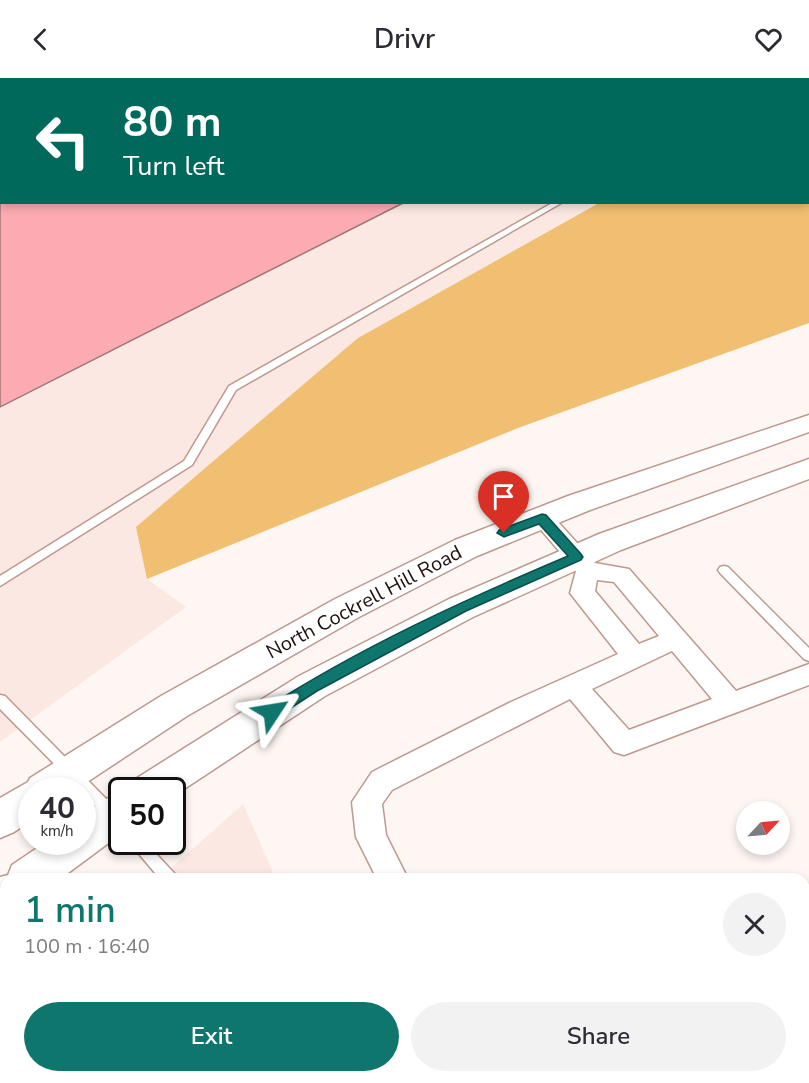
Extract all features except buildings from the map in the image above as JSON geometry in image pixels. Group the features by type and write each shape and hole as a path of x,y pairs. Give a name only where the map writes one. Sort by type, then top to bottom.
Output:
{"main road":[{"name":"North Cockrell Hill Road","path":"64,777 174,705 346,608 466,548 542,518 809,423"},
{"path":"171,777 312,686 461,608 583,563 610,542 809,468"},
{"path":"0,819 18,807"},
{"path":"35,873 60,855"}],"street":[{"path":"542,518 583,563 621,575 731,703"},
{"path":"583,563 582,594 636,658"},
{"path":"390,873 371,837 367,802 382,781 521,710 677,638"},
{"path":"575,687 624,744 809,674"}],"lane":[{"path":"0,582 188,463 232,388 556,204"},
{"path":"724,570 809,656"},
{"path":"0,700 55,777"},
{"path":"96,811 108,820"},
{"path":"145,855 164,873"}],"shaded area":[{"path":"0,204 597,204 358,338 147,579 186,607 0,742"},
{"path":"597,204 809,204 809,323 518,428 147,579 136,527 358,338"},
{"path":"243,804 273,873 166,873"}],"route":[{"path":"272,712 312,686 461,608 577,557 542,518 504,533"}]}
